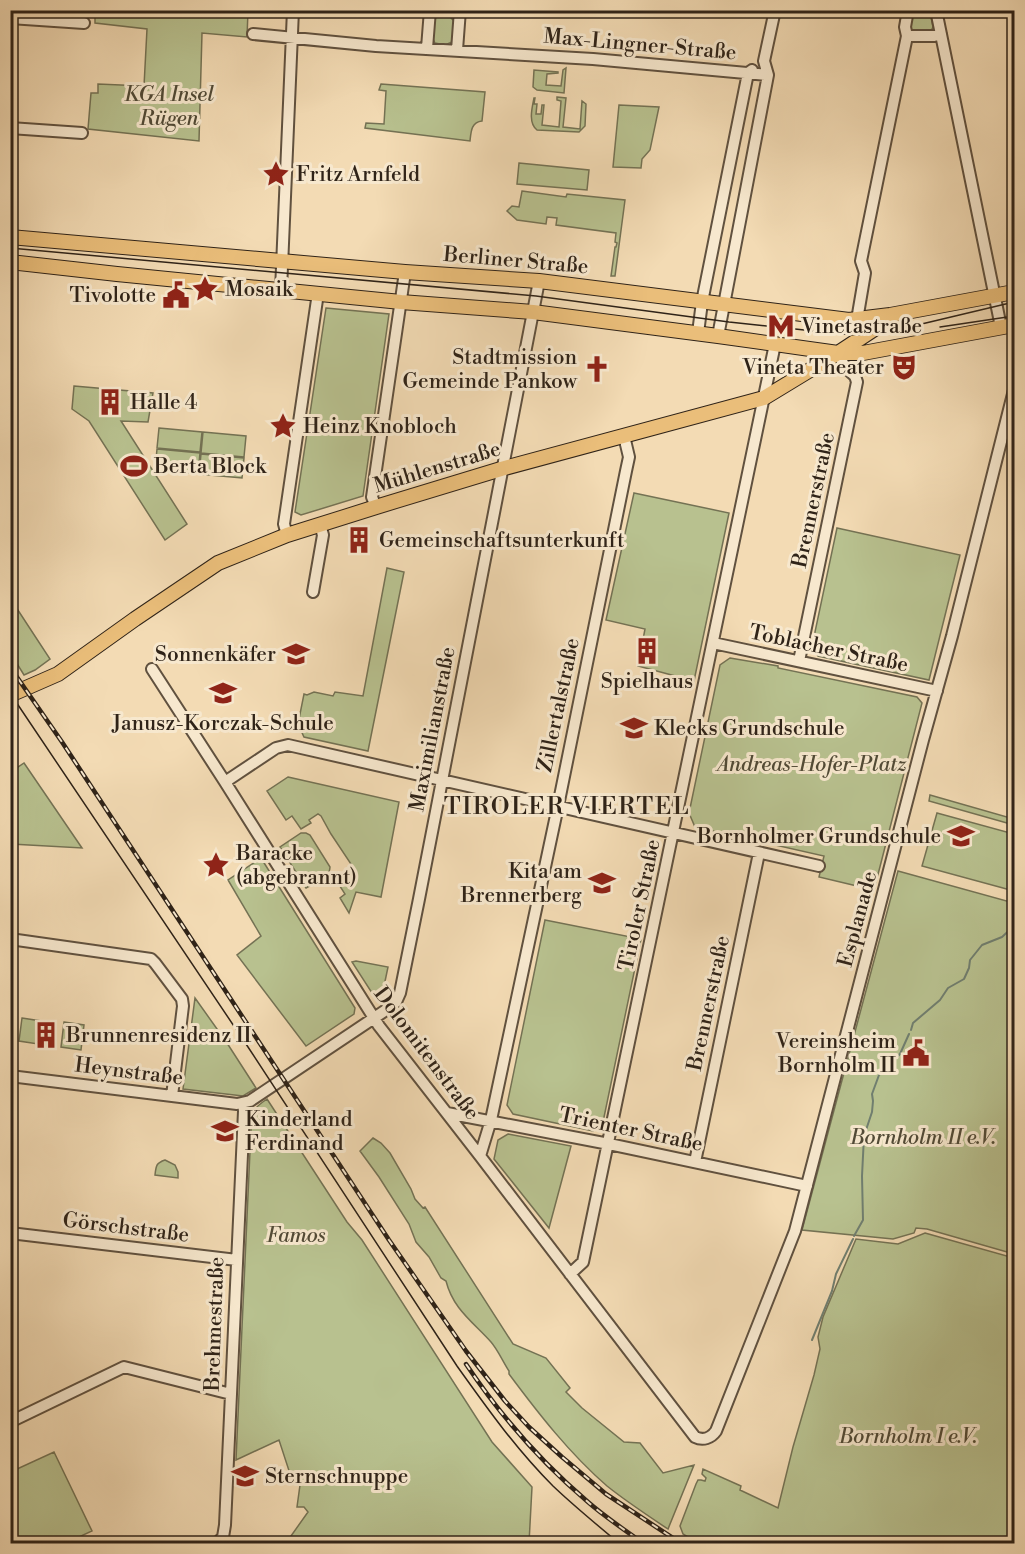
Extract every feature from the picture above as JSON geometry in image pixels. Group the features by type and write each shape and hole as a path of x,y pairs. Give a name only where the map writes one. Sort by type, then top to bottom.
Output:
{"main road":[{"name":"Berliner Straße","path":"10,237 405,272 538,281 835,319 857,320 1014,292"},
{"path":"10,262 400,302 532,312 838,353 863,353 1008,326"},
{"name":"Mühlenstraße","path":"10,695 58,674 209,567 287,535 376,507 501,470 764,398 798,379 879,326 890,315"}],"street":[{"path":"281,290 293,10"},
{"path":"427,48 430,10"},
{"path":"457,50 460,10"},
{"path":"718,336 768,75 764,61 775,10"},
{"path":"857,320 865,273 861,261 907,36 905,27 908,10"},
{"path":"936,10 995,296 1008,326"},
{"path":"10,18 84,23"},
{"name":"Max-Lingner-Straße","path":"253,34 376,46 593,59 768,75"},
{"path":"907,36 941,34"},
{"path":"698,333 702,302 748,73 764,61"},
{"path":"10,128 82,133"},
{"path":"732,151 753,155"},
{"path":"376,507 372,496 405,272"},
{"name":"Maximilianstraße","path":"243,1103 250,1101 374,1018 396,1002 400,993 538,281"},
{"path":"287,535 284,524 318,293"},
{"path":"764,398 775,344"},
{"name":"Brennerstraße","path":"799,661 857,382 855,376 845,367 838,353"},
{"name":"Esplanade","path":"700,1440 713,1435 716,1431 795,1230 1012,410 1014,390"},
{"name":"Tiroler Straße","path":"570,1274 583,1262 764,398"},
{"name":"Zillertalstraße","path":"480,1156 491,1120 558,806 629,457 624,436"},
{"path":"313,592 323,535 321,525"},
{"name":"Toblacher Straße","path":"713,643 937,691"},
{"name":"Dolomitenstraße","path":"152,669 374,1018 695,1437 700,1440"},
{"path":"225,782 276,748 288,745 819,866"},
{"name":"Brennerstraße","path":"695,1161 759,853"},
{"path":"10,939 153,960 183,1002 172,1096"},
{"name":"Heynstraße","path":"10,1077 235,1104 243,1103"},
{"name":"Brehmestraße","path":"216,1544 225,1532 243,1103"},
{"name":"Trienter Straße","path":"447,1113 695,1161 807,1186"},
{"name":"Görschstraße","path":"10,1233 237,1260"},
{"path":"10,1422 124,1367 231,1394"}],"green space":[{"name":"KGA Insel Rügen","path":"95,11 248,11 247,37 202,33 199,141 88,129 91,93 98,93 98,84 144,86 147,29 95,23"},
{"path":"440,11 449,11 448,15 454,21 452,42 445,45 435,43 432,37 434,19 440,15"},
{"path":"910,11 930,11 933,27 931,31 909,29"},
{"path":"566,68 564,93 537,90 533,87 534,70 558,72 547,74 546,85 561,86 563,70"},
{"path":"381,84 485,92 482,121 474,125 470,141 365,128 366,123 384,124 386,91 379,90"},
{"path":"557,97 566,98 563,127 580,129 582,101 586,104 585,126 579,132 537,130 534,127 531,115 534,98 534,104 537,104 536,114 541,114 542,105 544,105 542,125 559,127 561,101 557,100"},
{"path":"619,105 659,107 650,150 642,159 641,168 613,167"},
{"path":"519,163 589,170 587,190 517,184"},
{"path":"522,191 566,197 567,194 625,200 615,276 611,276 617,243 615,242 616,233 556,225 557,218 547,217 546,224 517,220 507,211 512,206 519,207"},
{"path":"326,308 389,314 363,496 301,515 295,512"},
{"name":"Berta Block","path":"74,386 153,393 148,422 121,421 187,524 165,540 89,421 72,409"},
{"path":"159,428 202,432 200,452 157,448"},
{"path":"203,432 246,436 244,457 201,453"},
{"path":"157,449 200,453 198,474 155,470"},
{"path":"201,454 244,458 242,478 199,474"},
{"path":"634,493 729,513 694,681 638,666 645,629 606,620"},
{"path":"837,528 960,555 929,680 818,656 812,646"},
{"path":"387,568 404,572 368,751 304,737 298,724 304,694 314,692 333,696 335,692 363,696"},
{"path":"10,598 50,659 24,675 11,654"},
{"name":"Andreas-Hofer-Platz","path":"730,658 778,666 778,668 917,697 922,703 874,890 819,877 824,856 695,827 689,813 720,665"},
{"path":"24,763 82,848 11,844 11,772"},
{"path":"288,777 399,802 381,897 356,892 349,913 340,898 345,894 336,880 353,867 321,816 318,814 309,820 311,823 301,829 292,816 286,820 267,791"},
{"path":"930,795 1014,819 1014,825 929,801"},
{"path":"937,813 1014,834 1014,891 922,866"},
{"path":"301,833 310,835 330,867 325,877 306,888 280,847"},
{"path":"261,858 355,1008 354,1014 306,1046 237,955 261,936 228,880"},
{"name":"Bornholm II e.V.","path":"898,871 1014,903 1014,1254 927,1229 916,1228 914,1233 893,1239 802,1230"},
{"path":"545,920 641,939 603,1122 593,1131 513,1114 507,1105"},
{"path":"352,962 388,967 383,991 372,993"},
{"path":"195,998 256,1088 243,1096 183,1089"},
{"path":"22,1018 41,1021 38,1044 19,1041"},
{"path":"64,1022 84,1025 81,1050 61,1047"},
{"name":"Famos","path":"267,1099 347,1222 362,1240 492,1442 532,1487 529,1543 286,1543 308,1512 304,1507 297,1507 300,1485 293,1483 279,1440 236,1460 251,1129 254,1111"},
{"path":"508,1134 571,1146 549,1228 494,1159 498,1140"},
{"path":"373,1138 390,1153 415,1199 423,1208 425,1207 513,1344 546,1358 570,1388 566,1392 582,1408 624,1442 640,1443 663,1473 694,1465 668,1529 593,1474 555,1433 520,1389 509,1374 494,1345 453,1300 446,1281 441,1278 429,1257 416,1242 409,1224 360,1151"},
{"path":"165,1160 175,1165 178,1178 155,1175 157,1165"},
{"name":"Bornholm I e.V.","path":"925,1233 1014,1258 1014,1543 699,1544 683,1534 680,1526 696,1484 698,1480 705,1481 706,1478 702,1474 703,1469 741,1486 740,1490 778,1508 814,1375 820,1349 818,1337 823,1317 856,1239 898,1244"},
{"path":"54,1452 92,1531 66,1543 11,1543 11,1475 17,1472 17,1469"}],"waterway":[{"path":"911,1030 913,1023 940,1000 948,988 964,979 970,960 982,945 1002,937 1014,926"},
{"path":"854,1236 863,1220 864,1136 872,1112 872,1094 879,1075 900,1054 909,1034"},
{"path":"812,1340 832,1291 836,1274 853,1239"}],"tram line":[{"path":"10,248 536,296 729,322 857,335 888,332 1014,302"},
{"path":"940,327 1014,316"},
{"path":"10,693 248,1047 468,1382 539,1472 620,1544"}],"railway":[{"path":"10,667 62,742 389,1240 466,1351 505,1401 562,1457 606,1494 682,1544"},
{"path":"466,1364 507,1420 554,1471 595,1508 644,1544"}],"place":[{"name":"Fritz Arnfeld","path":"276,174"},
{"name":"Mosaik","path":"205,289"},
{"name":"Tivolotte","path":"176,295"},
{"name":"Vinetastraße","path":"781,326"},
{"name":"Vineta Theater","path":"904,367"},
{"name":"Stadtmission Gemeinde Pankow","path":"597,369"},
{"name":"Halle 4","path":"110,402"},
{"name":"Heinz Knobloch","path":"283,426"},
{"name":"Berta Block","path":"134,466"},
{"name":"Gemeinschaftsunterkunft","path":"359,540"},
{"name":"Spielhaus","path":"647,651"},
{"name":"Sonnenkäfer","path":"296,654"},
{"name":"Janusz-Korczak-Schule","path":"223,693"},
{"name":"Klecks Grundschule","path":"634,728"},
{"name":"Bornholmer Grundschule","path":"961,836"},
{"name":"Baracke (abgebrannt)","path":"216,865"},
{"name":"Kita am Brennerberg","path":"602,883"},
{"name":"Brunnenresidenz II","path":"46,1035"},
{"name":"Vereinsheim Bornholm II","path":"916,1053"},
{"name":"Kinderland Ferdinand","path":"225,1131"},
{"name":"Sternschnuppe","path":"245,1476"}],"district":[{"name":"TIROLER VIERTEL","path":"567,806"}]}
